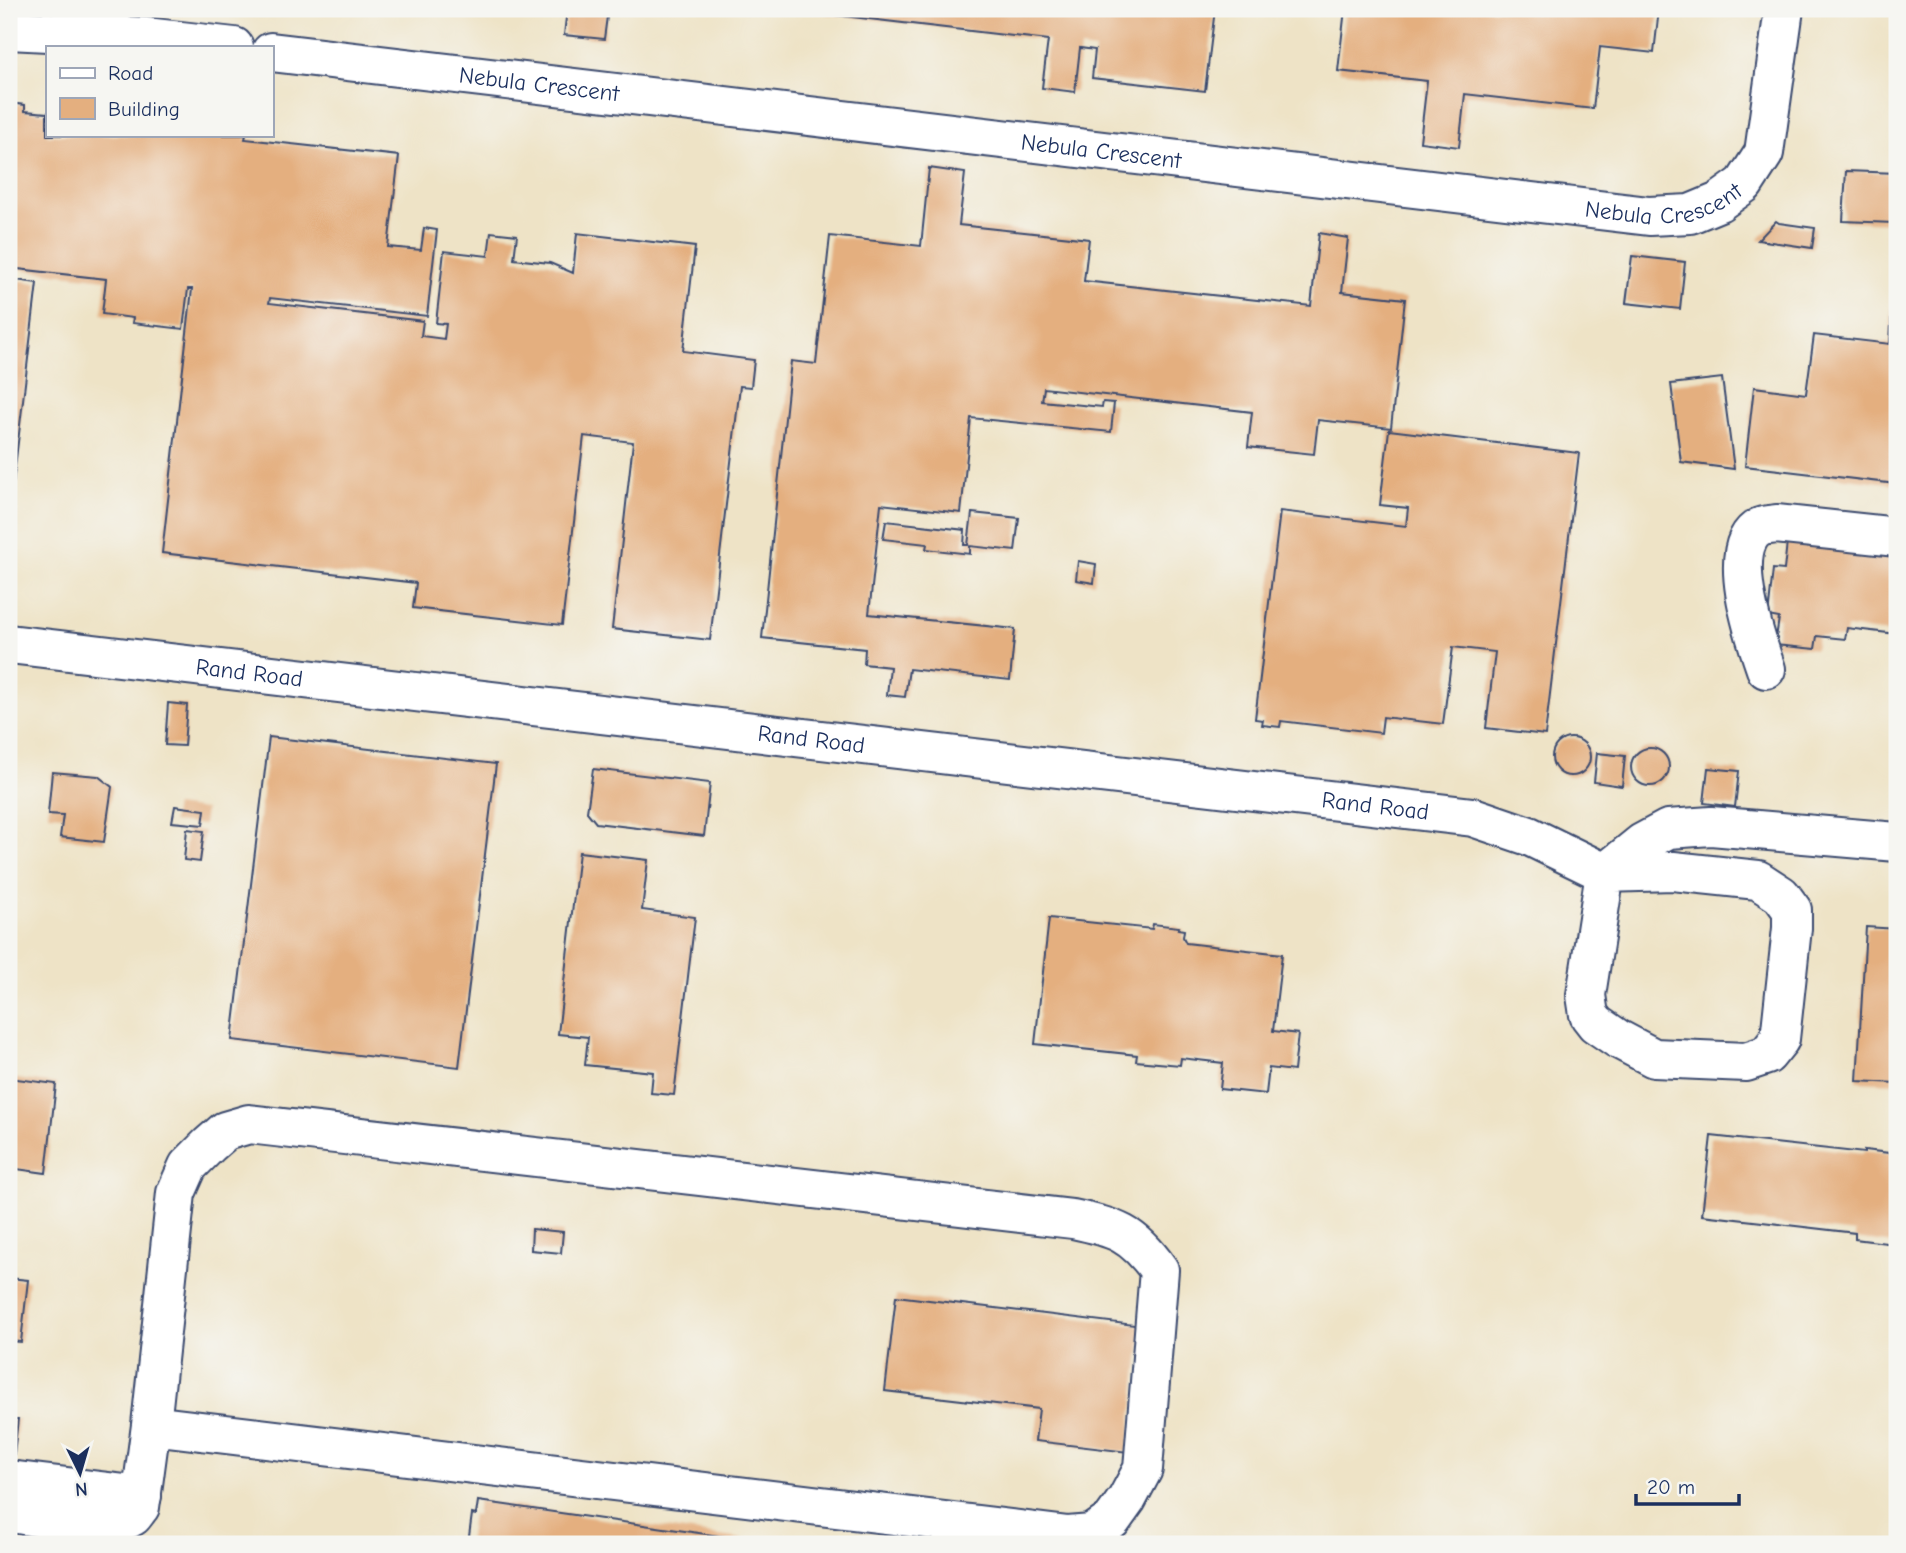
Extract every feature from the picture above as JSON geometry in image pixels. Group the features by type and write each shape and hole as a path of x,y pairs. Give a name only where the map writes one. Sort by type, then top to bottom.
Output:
{"lane":[{"name":"Nebula Crescent","path":"273,52 1649,216 1690,214 1719,202 1744,184 1764,153 1784,9"},
{"path":"9,30 145,37 225,46"},
{"path":"1766,669 1751,625 1743,566 1747,540 1759,527 1776,524 1897,537"},
{"name":"Rand Road","path":"9,643 1473,817 1529,836 1605,873"},
{"path":"1605,873 1673,871 1758,880 1781,895 1792,910 1792,928 1780,1039 1767,1055 1746,1062 1654,1058 1618,1039 1596,1024 1589,1015 1586,995 1605,873 1642,843 1668,829 1711,825 1897,842"},
{"path":"9,1513 114,1522 134,1516 140,1507 176,1193 188,1166 209,1144 225,1130 249,1124 1073,1219 1107,1226 1132,1239 1159,1270 1143,1469 1112,1520 1092,1534 1068,1536 151,1425"},
{"path":"9,1480 142,1496"}],"building":[{"path":"567,9 608,9 604,39 564,35"},
{"path":"793,9 1215,9 1205,91 1092,78 1095,50 1080,48 1075,92 1042,88 1048,40"},
{"path":"1345,9 1659,9 1654,53 1600,47 1593,109 1465,94 1459,147 1420,142 1427,81 1338,71"},
{"path":"9,103 25,105 25,111 46,113 46,136 246,136 245,139 399,156 388,247 421,250 424,228 437,230 427,316 270,298 269,303 423,321 421,336 444,339 446,324 436,323 444,251 488,256 491,232 517,235 514,259 550,263 573,273 577,233 695,247 683,351 754,360 751,387 740,386 710,640 612,629 633,442 584,436 562,625 413,608 416,583 162,553 192,289 188,289 183,329 132,323 133,318 102,314 106,279 9,268"},
{"path":"929,168 965,173 959,225 1089,239 1084,281 1311,306 1319,233 1348,238 1342,292 1405,299 1391,428 1318,420 1314,454 1248,447 1252,412 1044,388 1042,401 1102,407 1103,402 1114,403 1111,432 971,418 961,513 881,504 869,614 1015,629 1010,680 909,669 905,697 887,695 890,667 864,664 865,649 762,638 791,361 816,364 830,236 921,246"},
{"path":"1846,171 1897,173 1894,223 1843,221"},
{"path":"1776,221 1815,228 1812,248 1758,240"},
{"path":"1895,250 1897,484 1745,466 1754,387 1806,394 1814,335 1890,344"},
{"path":"1632,256 1685,262 1680,309 1626,303"},
{"path":"9,279 37,283 10,509 9,509"},
{"path":"1722,378 1734,469 1681,462 1671,384"},
{"path":"1389,430 1579,453 1545,735 1486,728 1495,652 1453,647 1443,724 1383,717 1381,733 1281,721 1280,727 1262,725 1263,720 1255,719 1280,511 1406,526 1408,508 1380,505"},
{"path":"972,513 1019,518 1015,551 970,546 970,554 926,549 927,544 883,539 886,521 965,530 964,545 968,545"},
{"path":"1787,542 1897,552 1897,634 1847,628 1845,639 1817,636 1815,649 1775,645 1779,618 1768,616 1773,569 1784,570"},
{"path":"1078,561 1096,564 1094,583 1076,580"},
{"path":"168,703 187,705 184,746 165,745"},
{"path":"269,737 496,764 459,1067 232,1040"},
{"path":"1571,738 1585,743 1590,757 1585,771 1571,776 1557,771 1552,757 1557,743"},
{"path":"1650,748 1664,753 1669,767 1664,781 1650,786 1636,781 1631,767 1636,753"},
{"path":"1597,753 1625,756 1622,786 1594,782"},
{"path":"1708,768 1739,771 1735,807 1704,803"},
{"path":"593,769 710,783 704,836 596,823 587,812"},
{"path":"52,772 98,776 112,787 104,842 60,837 63,815 48,814"},
{"path":"175,806 205,810 203,825 172,822"},
{"path":"187,829 204,831 200,862 184,860"},
{"path":"579,852 648,860 642,910 695,917 674,1095 651,1093 653,1072 585,1065 588,1037 558,1034"},
{"path":"1049,918 1152,929 1153,924 1179,927 1178,929 1184,930 1186,943 1282,954 1273,1031 1298,1034 1294,1071 1269,1068 1266,1094 1220,1089 1223,1063 1181,1058 1180,1065 1136,1061 1137,1055 1035,1044"},
{"path":"1866,927 1897,929 1897,1083 1857,1081"},
{"path":"9,1078 56,1084 46,1173 9,1168"},
{"path":"1711,1136 1864,1153 1864,1150 1897,1154 1894,1244 1855,1239 1855,1233 1702,1215"},
{"path":"532,1229 563,1232 561,1253 531,1250"},
{"path":"9,1278 28,1280 21,1342 9,1341"},
{"path":"896,1296 1143,1326 1128,1452 1035,1441 1039,1409 885,1391"},
{"path":"9,1419 18,1419 14,1454 9,1453"},
{"path":"478,1501 754,1541 753,1544 468,1544 472,1514 476,1515"}]}
